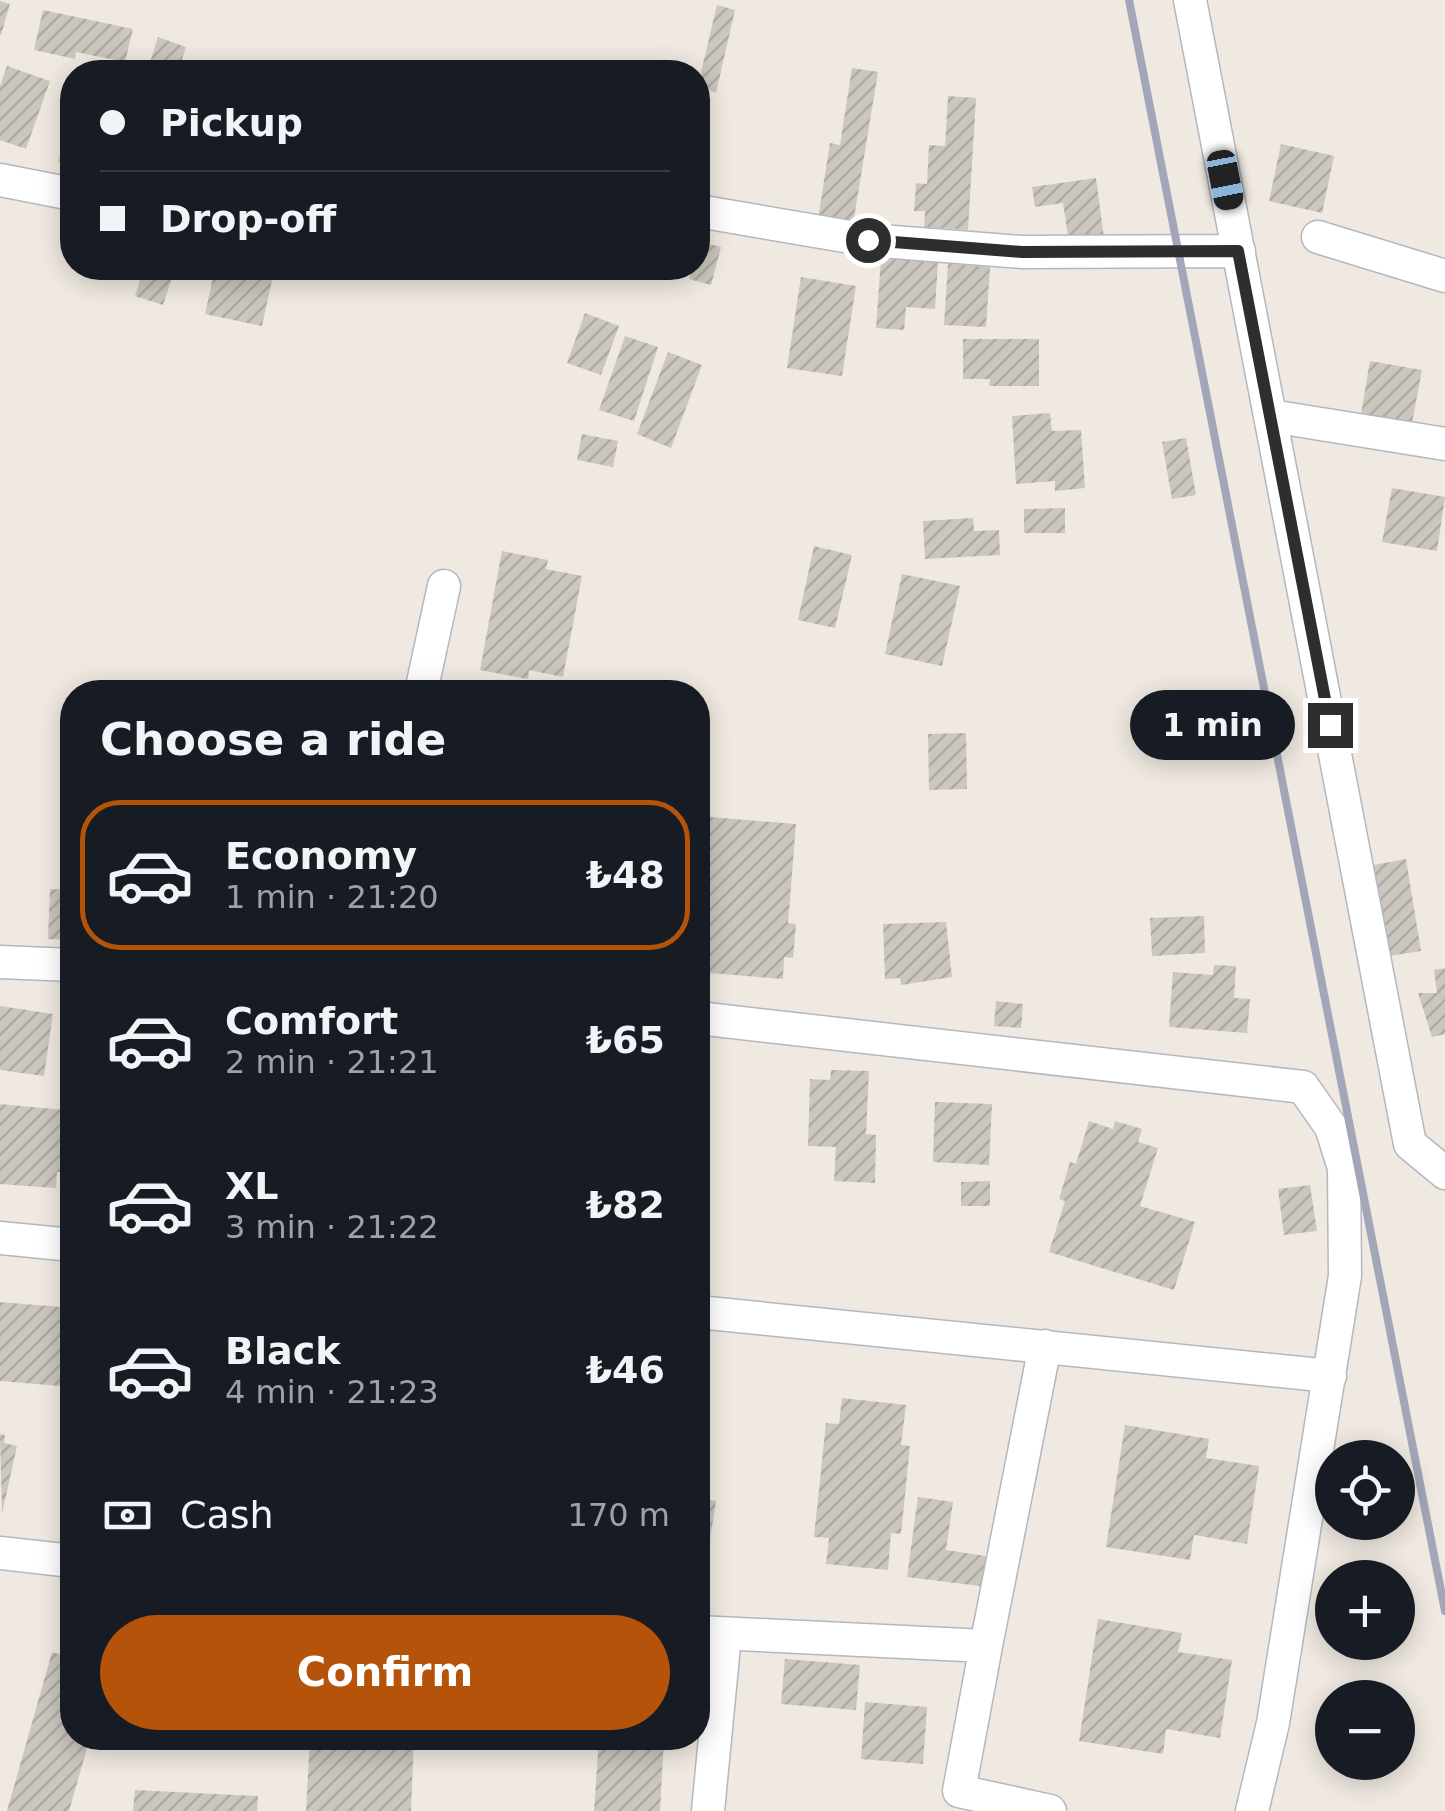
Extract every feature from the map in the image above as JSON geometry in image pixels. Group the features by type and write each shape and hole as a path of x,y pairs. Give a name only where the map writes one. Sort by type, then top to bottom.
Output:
{"street":[{"path":"1190,0 1410,1144 1445,1173"},
{"path":"0,180 60,192"},
{"path":"710,213 868,240 1022,252 1238,251"},
{"path":"1318,237 1445,276"},
{"path":"1271,416 1445,444"},
{"path":"424,680 444,586"},
{"path":"0,962 60,965"},
{"path":"710,1019 1302,1087 1331,1127 1344,1168 1345,1276 1273,1723 1252,1811"},
{"path":"0,1238 60,1244"},
{"path":"710,1313 1330,1376"},
{"path":"1045,1346 956,1801 1050,1811"},
{"path":"0,1553 60,1560"},
{"path":"710,1693 711,1634 986,1646"},
{"path":"708,1811 709,1750"}],"building":[{"path":"0,1 10,4 1,35 0,35"},
{"path":"717,5 735,10 716,93 710,90 710,60 704,60"},
{"path":"43,10 133,29 125,60 76,52 75,59 34,50"},
{"path":"158,37 186,47 182,60 151,60"},
{"path":"7,66 50,81 26,149 0,140 0,86"},
{"path":"852,68 878,72 853,224 818,219 830,143 840,145"},
{"path":"948,96 976,98 968,230 924,227 925,211 914,211 916,183 927,184 929,145 945,146"},
{"path":"1281,144 1334,156 1322,213 1269,201"},
{"path":"1096,178 1104,238 1069,243 1063,203 1035,207 1032,187"},
{"path":"710,244 721,247 711,285 693,280 710,280"},
{"path":"881,258 938,262 935,309 906,307 904,330 876,328"},
{"path":"948,264 990,267 986,327 944,325"},
{"path":"801,277 856,286 842,376 787,368"},
{"path":"140,280 171,280 163,305 135,296"},
{"path":"212,280 272,280 262,326 205,314"},
{"path":"585,313 619,326 601,375 567,363"},
{"path":"625,336 658,347 634,421 599,410"},
{"path":"963,339 1039,339 1039,386 989,386 990,379 963,379"},
{"path":"668,352 702,365 671,448 637,434"},
{"path":"1370,361 1422,370 1412,423 1361,414"},
{"path":"1050,413 1052,431 1081,430 1085,488 1055,491 1055,481 1016,484 1012,416"},
{"path":"582,434 618,441 613,467 577,460"},
{"path":"1186,438 1196,495 1172,499 1162,442"},
{"path":"1392,488 1445,497 1437,551 1382,542"},
{"path":"1065,508 1065,533 1024,533 1024,509"},
{"path":"973,518 974,531 999,530 1000,555 925,559 923,521"},
{"path":"814,546 852,555 835,628 798,620"},
{"path":"502,551 548,560 546,569 582,576 563,677 529,670 528,679 480,670"},
{"path":"902,574 960,586 942,666 885,654"},
{"path":"966,733 967,789 929,790 928,734"},
{"path":"710,817 796,824 788,923 796,924 793,958 784,957 783,979 710,973"},
{"path":"1406,859 1421,951 1383,957 1368,866"},
{"path":"50,889 60,889 60,940 48,939"},
{"path":"1204,916 1205,953 1152,956 1150,918"},
{"path":"946,922 952,977 901,985 900,978 885,979 883,924"},
{"path":"1214,965 1236,966 1234,998 1250,999 1247,1033 1169,1027 1173,972 1213,975"},
{"path":"1445,968 1445,1034 1432,1037 1418,993 1437,993 1434,970"},
{"path":"996,1001 1023,1004 1021,1028 994,1026"},
{"path":"0,1006 53,1014 44,1076 0,1070"},
{"path":"831,1070 869,1071 866,1134 876,1135 875,1183 834,1181 836,1147 808,1146 810,1079 830,1080"},
{"path":"935,1102 992,1104 989,1165 933,1162"},
{"path":"0,1104 60,1110 60,1172 56,1188 0,1184"},
{"path":"1089,1121 1113,1129 1115,1121 1142,1129 1138,1142 1158,1148 1140,1206 1195,1222 1174,1290 1049,1252 1065,1201 1059,1199 1070,1162 1076,1164"},
{"path":"990,1181 990,1206 961,1206 961,1182"},
{"path":"1310,1185 1317,1231 1284,1235 1278,1189"},
{"path":"0,1302 60,1307 60,1386 0,1381"},
{"path":"842,1398 906,1405 901,1445 910,1446 901,1534 891,1533 888,1570 826,1564 829,1538 814,1537 826,1423 839,1424"},
{"path":"1125,1425 1209,1439 1206,1458 1259,1466 1247,1544 1194,1535 1190,1560 1106,1547"},
{"path":"0,1434 5,1435 4,1443 17,1446 2,1514"},
{"path":"918,1497 953,1502 946,1550 992,1557 988,1587 907,1577"},
{"path":"710,1500 716,1501 710,1539"},
{"path":"1098,1619 1182,1633 1178,1652 1232,1660 1220,1738 1166,1729 1163,1754 1079,1741"},
{"path":"52,1652 60,1654 60,1750 87,1750 69,1811 7,1811"},
{"path":"785,1659 860,1665 856,1710 781,1704"},
{"path":"865,1702 927,1707 923,1764 861,1759"},
{"path":"309,1750 414,1750 411,1811 306,1811"},
{"path":"598,1750 663,1750 660,1811 594,1811"},
{"path":"135,1790 258,1796 257,1811 133,1811"}],"railway":[{"path":"1129,0 1445,1611"}],"route":[{"path":"868,240 1022,252 1238,251 1330,725"}]}
